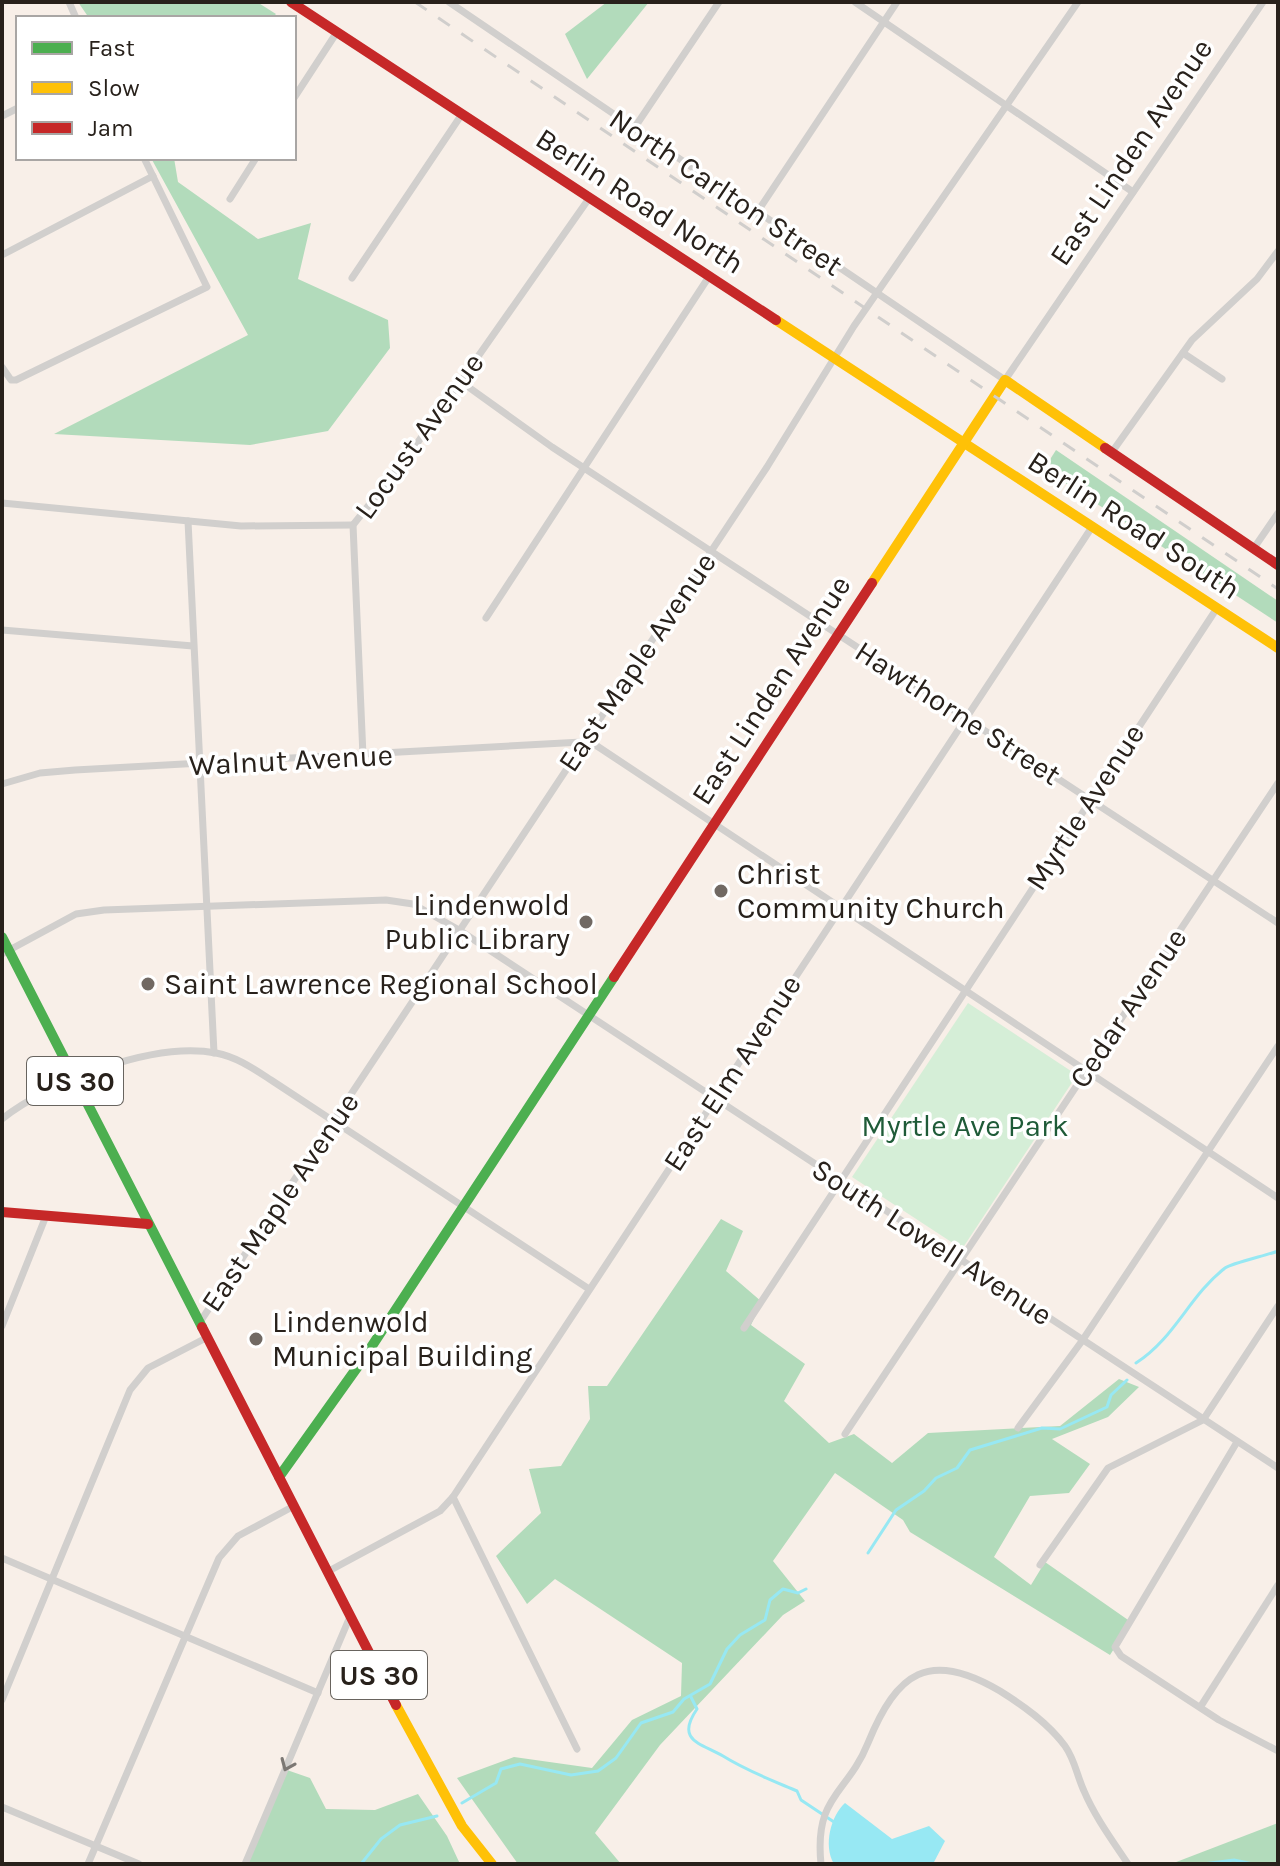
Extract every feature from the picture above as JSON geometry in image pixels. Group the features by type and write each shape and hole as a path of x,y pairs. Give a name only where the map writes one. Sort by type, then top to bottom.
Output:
{"main road":[{"name":"Berlin Road North","path":"291,2 963,441"},
{"name":"East Linden Avenue","path":"279,1477 327,1410 1005,380"},
{"path":"1005,380 1278,565"},
{"name":"Berlin Road South","path":"963,441 1278,648"},
{"name":"US 30","path":"2,937 5,952 75,1081 349,1618 448,1804 492,1864"},
{"path":"2,1212 148,1224"}],"street":[{"name":"North Carlton Street","path":"449,2 756,214 1005,380"},
{"path":"633,130 719,2"},
{"path":"855,2 1133,192"},
{"path":"756,214 897,2"},
{"name":"East Maple Avenue","path":"199,1324 711,551 835,357 1078,2"},
{"path":"1251,2 1261,5"},
{"name":"East Linden Avenue","path":"1005,380 1261,5"},
{"path":"296,95 337,32"},
{"path":"352,278 462,114"},
{"path":"2,367 11,380 207,287 145,160"},
{"path":"230,199 255,160"},
{"path":"2,255 153,176"},
{"name":"Locust Avenue","path":"363,756 353,525 411,452 590,197"},
{"path":"1112,452 1209,321 1257,279 1278,251"},
{"path":"486,618 710,275"},
{"path":"1183,353 1222,379"},
{"name":"Hawthorne Street","path":"460,381 584,468 1278,923"},
{"path":"2,503 241,526 353,525"},
{"path":"1254,548 1278,513"},
{"path":"188,521 214,1053"},
{"name":"East Elm Avenue","path":"327,1572 440,1511 453,1497 1092,527"},
{"name":"Myrtle Avenue","path":"744,1328 1217,608"},
{"path":"2,630 193,646"},
{"path":"582,742 597,746 1278,1198"},
{"name":"Walnut Avenue","path":"2,784 52,772 582,742"},
{"name":"Cedar Avenue","path":"845,1434 1278,783"},
{"name":"South Lowell Avenue","path":"207,908 386,900 408,903 459,930 1278,1468"},
{"path":"5,952 76,914 207,908"},
{"path":"1018,1428 1082,1341 1278,1046"},
{"path":"2,1119 75,1081 134,1057 214,1053 242,1062 589,1289"},
{"path":"2,1326 46,1216"},
{"path":"1040,1565 1108,1468 1203,1420 1278,1306"},
{"path":"2,1700 136,1379 148,1368 206,1338"},
{"path":"1237,1442 1115,1647 1121,1656 1278,1751"},
{"path":"453,1497 577,1749"},
{"path":"88,1864 224,1550 250,1528 294,1506"},
{"path":"2,1558 318,1693"},
{"path":"1201,1706 1278,1585"},
{"path":"245,1864 349,1618"},
{"path":"821,1864 824,1809 864,1754 880,1714 896,1689 919,1673 946,1668 985,1682 1022,1705 1050,1729 1073,1760 1098,1819 1128,1864"},
{"path":"2,1807 139,1864"}],"green space":[{"path":"78,2 257,2 276,14 274,16 88,16"},
{"path":"607,2 649,2 587,79 565,34"},
{"path":"152,160 174,160 178,182 258,239 311,223 298,279 388,320 390,348 328,431 250,445 54,434 248,335"},
{"path":"1056,450 1278,601 1278,623 1044,469"},
{"name":"Myrtle Ave Park","path":"968,1003 1077,1075 962,1249 852,1177"},
{"path":"721,1219 743,1231 726,1271 762,1302 751,1325 805,1364 784,1401 829,1443 854,1434 892,1463 928,1433 1060,1426 1119,1379 1139,1387 1108,1417 1052,1439 1090,1464 1069,1493 1030,1496 994,1557 1031,1585 1045,1562 1131,1622 1110,1655 910,1532 903,1520 835,1473 773,1561 805,1601 783,1615 660,1745 595,1833 621,1864 518,1864 457,1778 514,1757 592,1768 632,1720 681,1696 682,1663 555,1579 527,1604 496,1556 541,1513 529,1469 561,1466 590,1419 588,1386 607,1386"},
{"path":"284,1769 310,1778 326,1809 375,1810 418,1794 447,1836 460,1864 245,1864"},
{"path":"1278,1823 1278,1864 1171,1864"}],"water":[{"path":"845,1803 892,1839 929,1826 945,1841 933,1864 834,1864 829,1848 830,1831"}],"waterway":[{"path":"1136,1363 1161,1342 1201,1291 1225,1268 1278,1251"},
{"path":"868,1553 896,1510 924,1491 936,1478 957,1468 970,1450 1042,1428 1060,1429 1107,1407 1111,1395 1127,1380"},
{"path":"462,1803 496,1783 501,1769 520,1764 571,1775 598,1771 616,1758 641,1723 673,1712 684,1699 710,1684 727,1649 740,1635 765,1620 770,1600 783,1589 798,1593 806,1589"},
{"path":"691,1697 697,1709 689,1728 694,1740 750,1771 797,1791 801,1800 834,1822"},
{"path":"361,1864 381,1839 400,1825 437,1816"},
{"path":"1203,1864 1234,1860 1253,1864"}],"railway":[{"path":"415,2 1278,589"}],"traffic: fast":[{"path":"2,937 202,1327"},
{"path":"279,1477 366,1355 614,977"}],"traffic: slow":[{"path":"776,320 1278,648"},
{"path":"872,583 1005,380 1105,448"},
{"path":"396,1705 462,1826 492,1864"}],"traffic: jam":[{"path":"291,2 776,320"},
{"path":"1105,448 1278,565"},
{"path":"614,977 872,583"},
{"path":"2,1212 148,1224"},
{"path":"202,1327 396,1705"}],"place":[{"name":"Christ Community Church","path":"721,891"},
{"name":"Lindenwold Public Library","path":"586,922"},
{"name":"Saint Lawrence Regional School","path":"148,984"},
{"name":"Lindenwold Municipal Building","path":"256,1339"}]}
